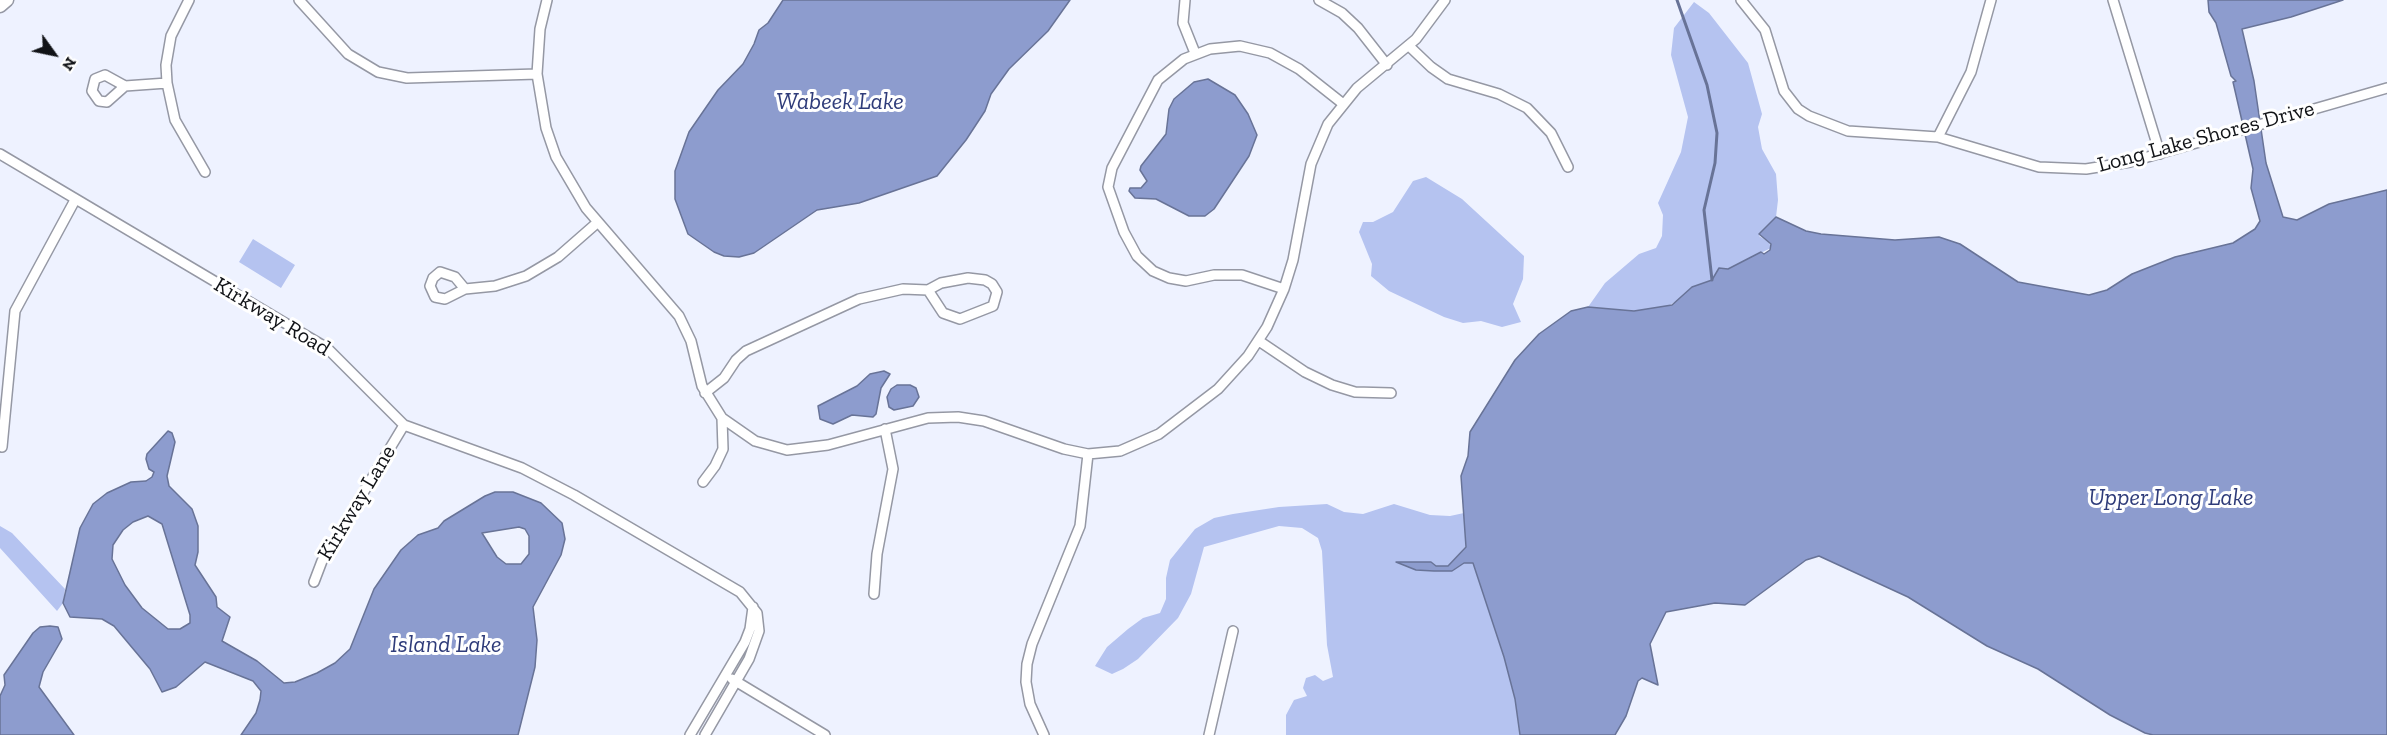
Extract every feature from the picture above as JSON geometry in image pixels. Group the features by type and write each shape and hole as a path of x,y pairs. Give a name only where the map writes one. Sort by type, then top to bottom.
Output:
{"main road":[{"path":"0,6 7,0"}],"street":[{"path":"189,0 171,36 166,65 167,83 175,120 206,172"},
{"path":"298,0 348,54 378,72 407,78 537,74"},
{"path":"547,0 540,29 537,74 544,119 556,157 576,194 597,222 679,316 691,341 696,370 705,393 722,418 755,441 787,450 815,448 928,418 972,418 1064,449 1088,454 1120,451 1159,434 1218,389 1259,341 1284,289 1293,260 1311,164 1325,130 1342,103 1409,46 1425,29 1445,0"},
{"path":"1185,0 1184,22 1195,53"},
{"path":"1319,0 1342,13 1358,27 1387,65"},
{"name":"Long Lake Shores Drive","path":"1741,0 1765,30 1780,82 1798,109 1822,123 1848,131 1938,137 2024,163 2057,169 2106,166 2160,154 2387,88"},
{"path":"1938,137 1971,72 1991,0"},
{"path":"2113,0 2160,154"},
{"path":"1284,289 1242,275 1214,274 1186,281 1161,275 1140,260 1133,251 1113,206 1108,187 1112,168 1148,96 1166,71 1195,53 1230,45 1261,50 1299,69 1342,103"},
{"path":"1409,46 1431,67 1448,79 1499,94 1527,108 1551,133 1568,167"},
{"path":"124,86 167,83"},
{"name":"Kirkway Road","path":"0,154 327,348 404,425 490,454 550,482 729,585 747,599 753,607"},
{"path":"2,447 15,311 75,200"},
{"path":"465,289 495,286 526,276 558,257 597,222"},
{"path":"705,393 724,378 746,351 824,313 871,295 918,288 928,290 941,283 968,279 985,280 992,284 997,292 993,306 960,319 943,313 928,290"},
{"path":"1259,341 1305,372 1332,385 1355,392 1391,393"},
{"path":"703,482 715,466 723,449 722,418"},
{"name":"Kirkway Lane","path":"314,582 322,561 404,425"},
{"path":"874,594 877,554 893,469 885,429"},
{"path":"1044,735 1030,704 1026,682 1027,664 1032,644 1080,526 1088,454"},
{"path":"690,735 750,629 753,607"},
{"path":"705,735 749,659 759,632 759,620 753,607"},
{"path":"1209,735 1233,631"},
{"path":"726,675 825,735"}],"shaded area":[{"path":"1694,2 1709,13 1748,63 1762,114 1758,127 1762,149 1776,174 1778,200 1776,217 1759,236 1769,242 1771,248 1728,269 1719,268 1712,280 1663,309 1634,311 1588,307 1605,283 1639,254 1656,248 1662,236 1663,215 1658,203 1681,152 1688,117 1671,55 1674,28"},
{"path":"1426,177 1462,199 1524,256 1523,279 1513,304 1521,322 1502,327 1481,321 1463,323 1444,317 1389,291 1371,276 1372,264 1359,232 1363,222 1373,222 1393,212 1413,181"},
{"path":"253,239 295,265 281,288 239,262"},
{"path":"1327,504 1344,512 1363,514 1394,504 1430,515 1450,516 1464,513 1467,545 1448,566 1436,566 1431,562 1396,562 1416,570 1434,571 1452,571 1464,563 1473,563 1504,657 1515,698 1520,735 1286,735 1286,715 1294,700 1307,696 1303,688 1306,678 1315,675 1323,681 1333,677 1327,645 1322,551 1318,538 1302,528 1279,526 1204,547 1191,594 1178,618 1138,659 1123,669 1112,674 1095,666 1107,647 1128,629 1143,618 1160,613 1166,599 1166,578 1170,560 1195,529 1214,518 1233,514 1279,507"},
{"path":"0,526 12,533 65,589 63,603 57,611 0,548"}],"water":[{"name":"Wabeek Lake","path":"783,0 1070,0 1048,31 1009,69 991,94 985,111 966,140 937,176 859,203 817,210 754,253 739,257 724,256 714,252 688,234 675,199 675,171 689,132 718,90 743,64 759,30 768,23"},
{"name":"Upper Long Lake","path":"2208,0 2343,0 2291,17 2242,29 2254,81 2266,163 2283,217 2297,220 2329,204 2387,190 2387,735 2153,735 2145,733 2110,715 2038,669 1987,646 1908,597 1819,556 1806,560 1745,605 1715,603 1666,612 1650,644 1658,685 1642,678 1638,681 1626,716 1615,735 1520,735 1515,699 1504,657 1473,563 1464,563 1452,571 1434,571 1416,570 1396,562 1431,562 1436,566 1448,566 1466,547 1461,476 1468,456 1470,432 1515,360 1539,334 1571,311 1588,307 1634,311 1672,305 1692,287 1712,280 1719,268 1728,269 1761,252 1764,254 1770,250 1771,244 1759,234 1776,217 1806,231 1821,234 1895,240 1939,237 1960,244 2018,282 2089,295 2107,290 2132,274 2175,257 2233,243 2255,229 2260,221 2251,188 2253,169 2233,82 2236,81 2231,76 2216,23 2209,12"},
{"path":"1208,79 1235,95 1248,114 1257,135 1249,156 1214,209 1205,216 1189,216 1156,199 1135,198 1129,191 1130,188 1141,188 1147,181 1140,170 1141,166 1166,134 1169,109 1174,99 1194,82"},
{"path":"884,371 890,374 881,388 876,414 873,417 852,415 833,424 820,419 818,406 857,386 870,374"},
{"path":"897,385 910,385 916,388 919,397 913,406 894,410 889,407 887,397 891,389"},
{"name":"Island Lake","path":"168,431 172,433 175,442 167,476 169,486 192,509 198,526 198,552 195,565 216,597 217,607 230,617 222,641 257,661 284,683 295,682 317,673 335,663 350,649 374,589 401,550 418,535 438,528 444,521 495,492 513,492 541,503 562,523 565,539 561,555 533,607 537,640 535,667 518,735 241,735 256,713 261,691 253,681 205,662 176,687 162,692 150,669 114,626 102,619 70,617 63,603 80,528 93,504 107,493 131,482 146,481 152,477 154,472 149,469 147,454","holes":["148,516 162,524 190,615 190,623 180,629 168,629 142,608 125,585 112,559 113,545 123,530 133,522","519,527 525,529 529,536 529,554 521,564 506,564 497,557 482,533"]},
{"path":"40,627 58,627 62,639 43,672 39,687 74,735 0,735 0,696 5,685 4,675 33,633"}],"waterway":[{"path":"1677,0 1707,85 1717,133 1715,163 1704,210 1712,280"}]}
